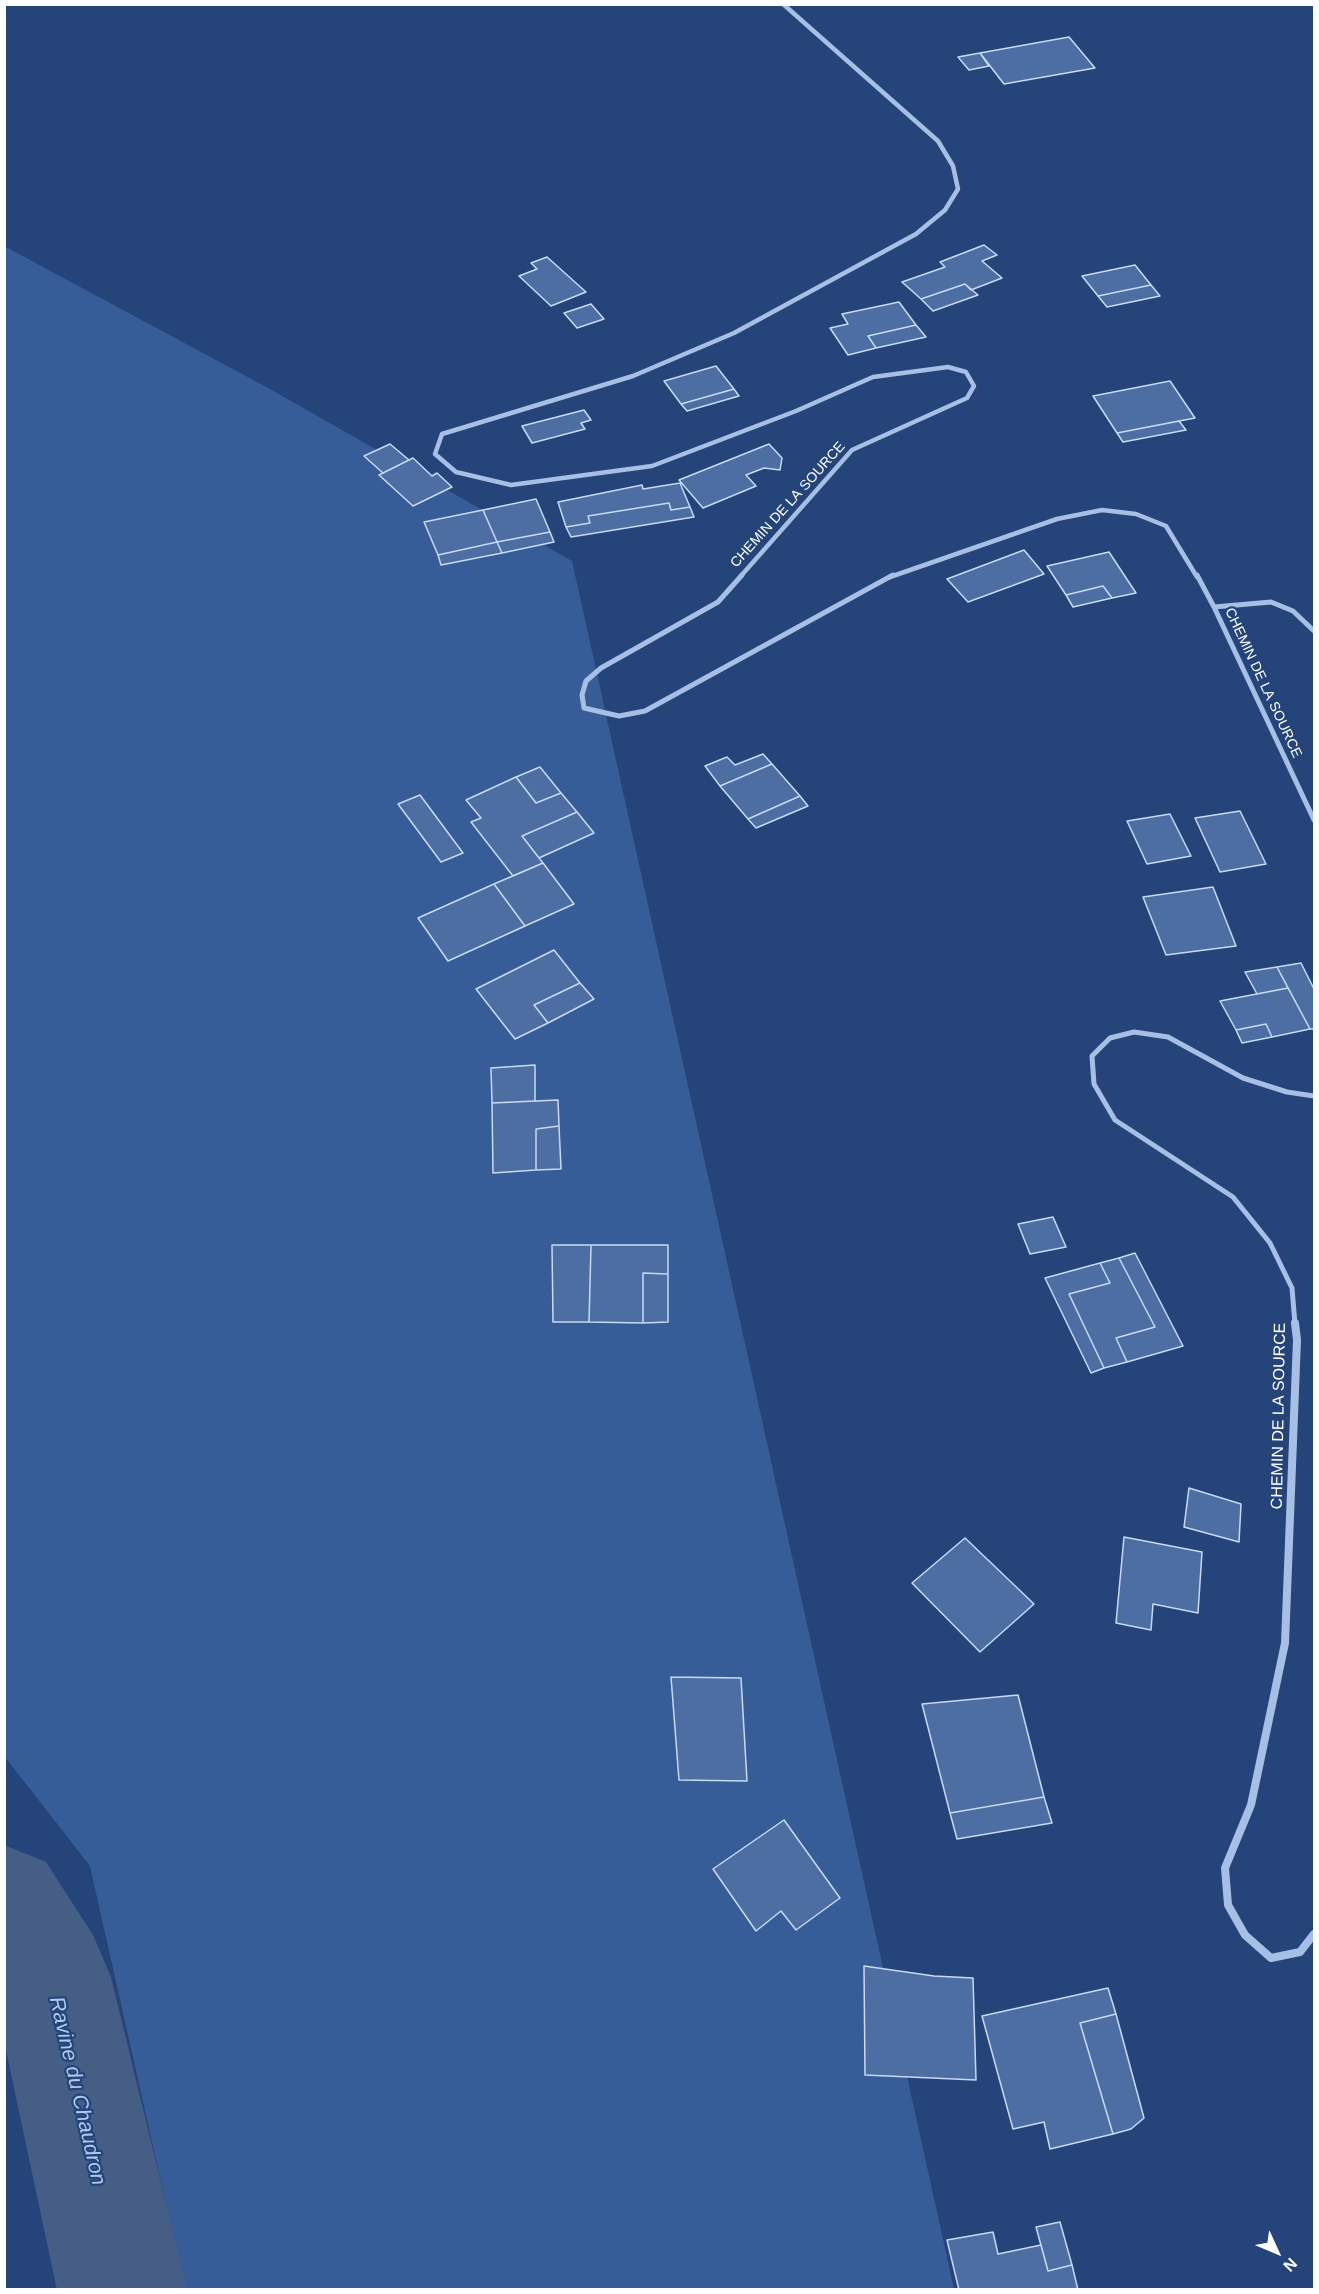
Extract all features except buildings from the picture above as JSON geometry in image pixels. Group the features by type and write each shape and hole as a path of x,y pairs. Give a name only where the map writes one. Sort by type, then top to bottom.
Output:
{"street":[{"name":"CHEMIN DE LA SOURCE","path":"783,4 938,141 953,166 958,189 945,210 916,234 734,333 633,376 442,434 435,454 456,472 511,485 652,466 796,411 873,378 948,367 966,372 974,386 967,398 852,450 718,602 601,668 586,681 582,695 584,708 619,716 645,711 891,576 1057,519 1102,510 1136,514 1166,526 1184,552 1214,607 1314,820"},
{"path":"1214,607 1271,602 1293,611 1314,631"},
{"name":"CHEMIN DE LA SOURCE","path":"1314,1096 1287,1092 1243,1078 1168,1037 1134,1032 1110,1038 1092,1056 1094,1084 1115,1120 1233,1197 1270,1243 1292,1288 1298,1340 1285,1642 1251,1805 1225,1868 1228,1905 1245,1935 1271,1958 1300,1952 1314,1934"}],"shaded area":[{"path":"4,246 270,389 572,561 954,2289 185,2289 90,1866 5,1757"}],"waterway":[{"name":"Ravine du Chaudron","path":"4,1904 51,1977 122,2290"}]}
